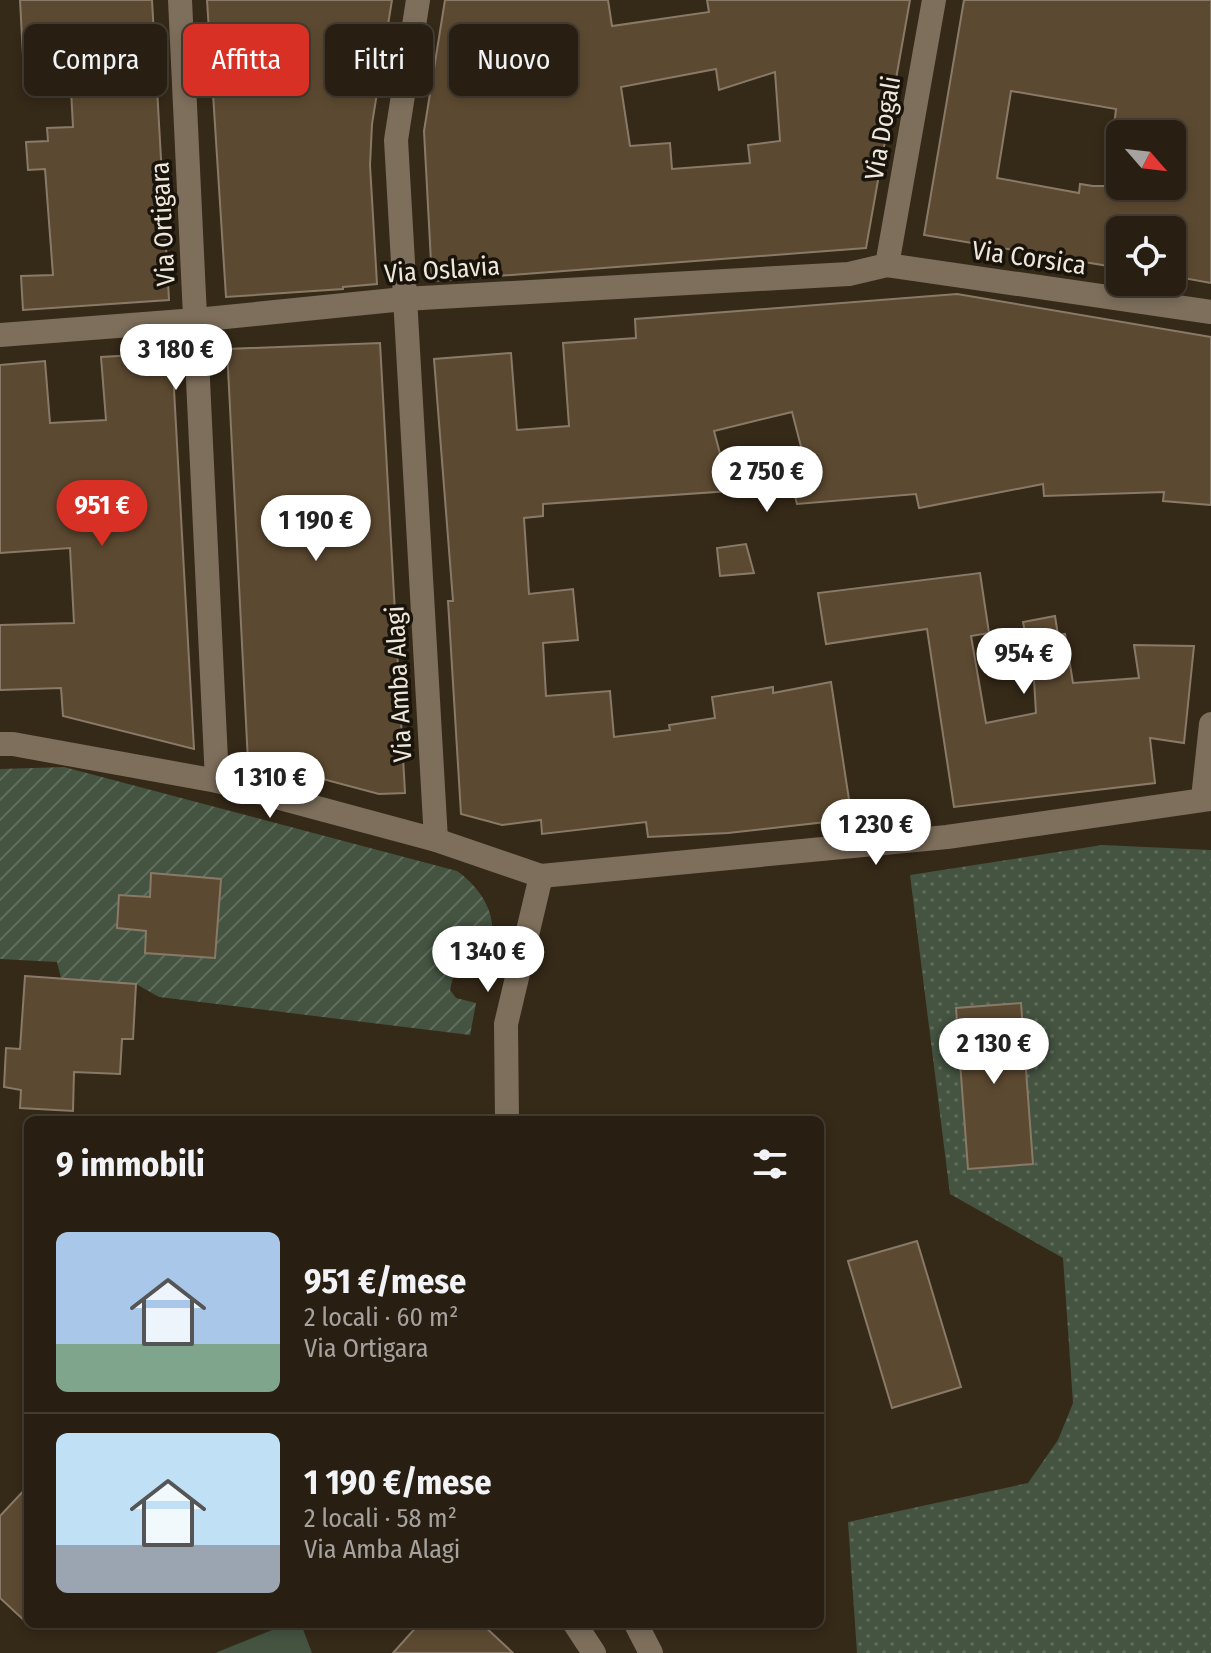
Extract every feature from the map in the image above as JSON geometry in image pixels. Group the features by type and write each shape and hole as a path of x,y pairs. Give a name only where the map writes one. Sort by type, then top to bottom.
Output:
{"street":[{"name":"Via Ortigara","path":"180,0 217,781"},
{"name":"Via Amba Alagi","path":"418,0 396,140 436,840"},
{"name":"Via Dogali","path":"887,265 934,0"},
{"name":"Via Oslavia","path":"0,335 196,320 404,299 849,274 887,265"},
{"name":"Via Corsica","path":"887,265 1211,312"},
{"path":"0,744 217,781 436,840 541,876 947,837 1207,799 1211,724"},
{"path":"507,1116 506,1024 541,876"},
{"path":"578,1628 594,1653"},
{"path":"638,1628 651,1653"}],"green space":[{"path":"64,767 457,871 480,894 492,924 485,963 464,959 456,964 450,990 456,998 476,1003 470,1035 159,997 136,984 61,978 57,962 0,959 0,769"},
{"path":"1102,845 1211,850 1211,1653 857,1653 848,1522 1028,1483 1058,1440 1073,1403 1063,1258 950,1194 910,875"},
{"path":"277,1628 303,1628 312,1653 215,1653"}],"building":[{"path":"20,0 152,0 153,24 24,24 24,74"},
{"path":"207,0 392,0 388,24 325,24 325,96 377,96 370,165 377,284 226,297 213,96 309,96 309,24 209,24"},
{"path":"445,0 608,0 612,26 709,12 707,0 910,0 866,248 432,281 424,131 430,96 433,96 433,75","holes":["716,69 719,90 775,72 780,141 748,145 750,163 672,169 670,143 630,146 621,87"]},
{"path":"964,0 1211,0 1211,283 1186,279 1186,216 1106,216 1106,266 924,235","holes":["1011,91 1116,109 1115,120 1186,120 1186,200 1106,200 1106,186 1080,184 1079,193 997,178"]},
{"path":"71,96 157,96 169,300 23,310 21,276 53,275 45,169 28,170 26,142 48,141 47,128 73,127"},
{"path":"957,294 1211,337 1211,505 1163,501 1164,492 1044,496 1043,484 919,508 916,494 797,504 788,471 806,466 792,412 714,431 730,491 543,504 543,516 524,518 529,594 573,589 578,640 543,643 546,696 610,691 614,737 670,730 669,725 715,718 712,697 773,687 773,693 831,682 852,819 728,833 648,837 646,822 542,834 541,820 502,825 461,814 448,601 453,601 434,359 511,353 517,430 569,426 563,343 636,338 635,319"},
{"path":"380,343 405,793 379,794 315,777 314,771 292,772 292,767 272,768 271,760 248,762 227,349"},
{"path":"172,353 194,749 63,716 61,688 0,690 0,625 74,623 70,548 0,553 0,365 45,361 50,423 106,420 101,357"},
{"path":"746,544 754,573 720,576 717,548"},
{"path":"980,573 989,633 971,636 986,723 1036,713 1034,680 1023,622 1055,616 1058,635 1065,634 1073,683 1139,678 1134,645 1194,646 1184,743 1150,738 1155,783 954,807 927,629 826,644 818,593"},
{"path":"151,873 221,879 215,958 145,953 146,931 117,928 119,895 150,897"},
{"path":"25,976 136,984 133,1039 122,1039 120,1074 74,1072 73,1111 20,1108 21,1090 4,1087 6,1048 20,1049"},
{"path":"1021,1003 1033,1164 968,1169 956,1008"},
{"path":"917,1241 961,1387 892,1408 848,1261"},
{"path":"24,1490 24,1620 0,1598 0,1516"},
{"path":"415,1628 486,1628 513,1653 393,1653"}]}
